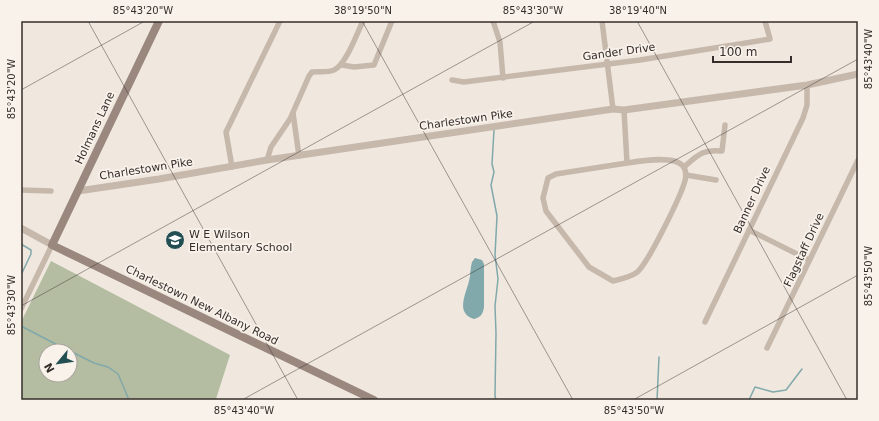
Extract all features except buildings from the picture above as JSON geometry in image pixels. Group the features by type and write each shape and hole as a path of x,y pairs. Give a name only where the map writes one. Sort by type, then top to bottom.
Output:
{"main road":[{"name":"Holmans Lane","path":"52,245 158,21"},
{"name":"Charlestown New Albany Road","path":"52,245 374,400"}],"street":[{"path":"232,167 226,132 280,21"},
{"path":"342,65 363,21"},
{"path":"267,160 271,147 292,112 312,72 325,72 342,65 354,67 374,65 392,21"},
{"path":"493,21 500,42 503,78"},
{"path":"602,21 613,109"},
{"name":"Gander Drive","path":"452,80 464,82 503,78 770,39 765,21"},
{"name":"Charlestown Pike","path":"78,191 232,167 267,160 613,109 624,110 807,86 858,74"},
{"name":"Banner Drive","path":"705,322 803,118 807,105 807,86"},
{"path":"624,110 627,163"},
{"path":"292,112 299,156"},
{"path":"684,167 705,151 722,151 725,125"},
{"path":"662,160 678,162 684,167 686,175 684,184 666,224 645,264 637,273 613,281 589,267 546,211 543,198 548,178 556,174 627,163 662,160"},
{"name":"Flagstaff Drive","path":"767,348 858,160"},
{"path":"686,175 716,180"},
{"path":"21,190 51,191"},
{"name":"Charlestown New Albany Road","path":"21,228 52,245"},
{"path":"749,230 810,260"},
{"path":"21,309 52,245"}],"green space":[{"path":"51,261 230,355 216,399 218,400 21,400 21,322"}],"water":[{"path":"475,258 482,260 484,264 484,307 481,315 474,319 468,316 465,312 463,303 470,278 471,264"}],"waterway":[{"path":"494,130 492,164 494,172 491,185 497,216 495,255 498,279 495,306 496,400"},
{"path":"21,244 31,250 31,254 21,275"},
{"path":"21,326 54,343"},
{"path":"78,355 94,363 108,367 118,374 129,400"},
{"path":"657,400 659,357"},
{"path":"749,400 755,387 773,392 786,390 802,369"}],"place":[{"name":"W E Wilson Elementary School","path":"175,240"}]}
